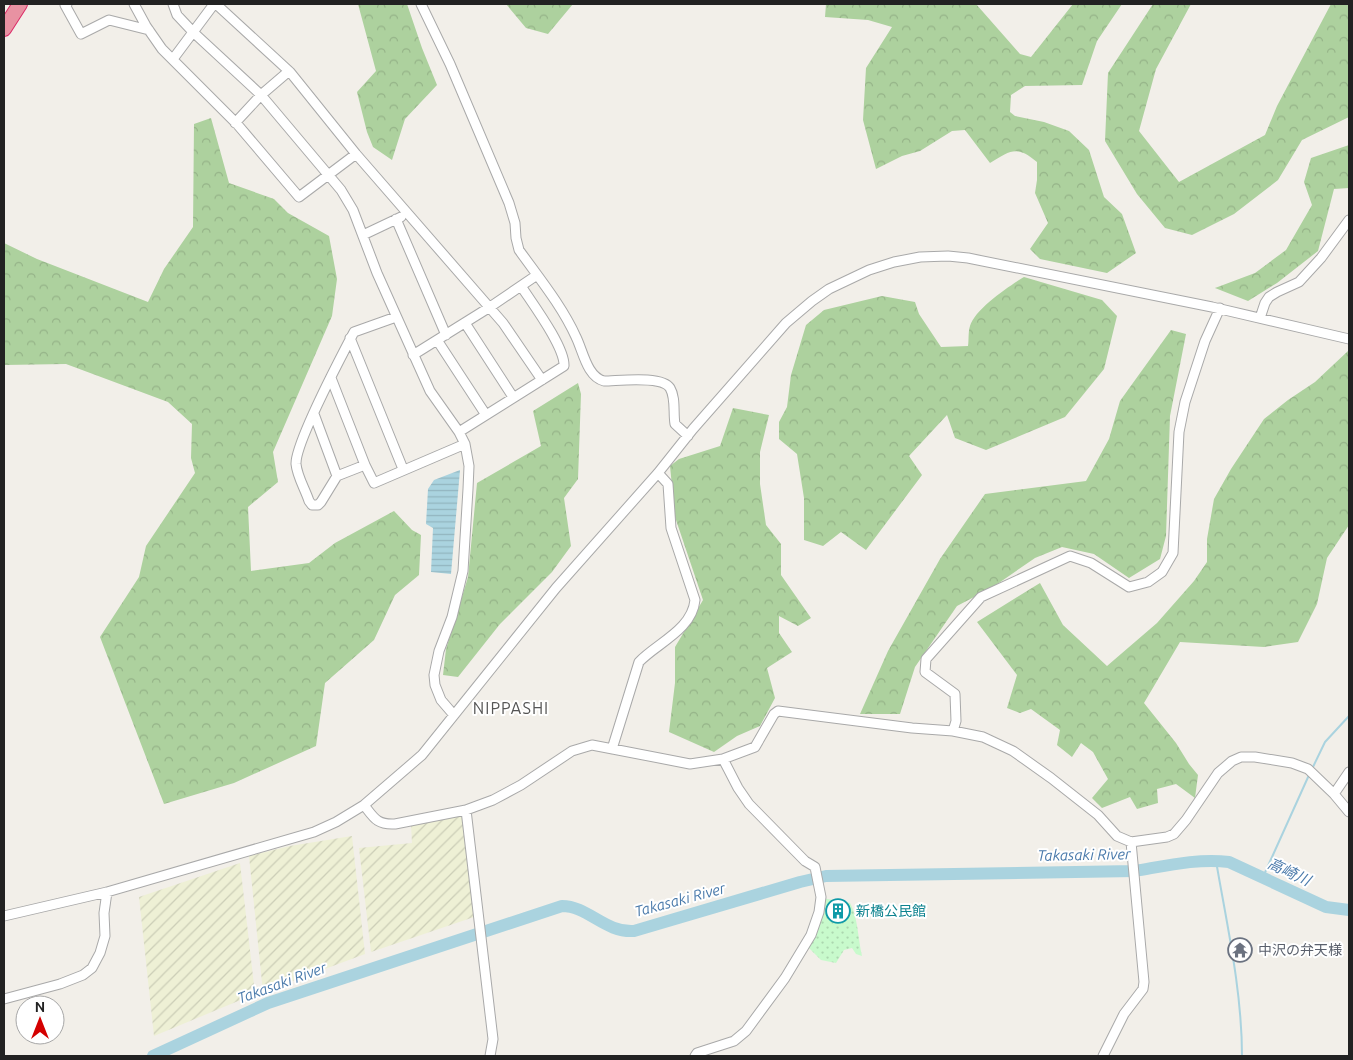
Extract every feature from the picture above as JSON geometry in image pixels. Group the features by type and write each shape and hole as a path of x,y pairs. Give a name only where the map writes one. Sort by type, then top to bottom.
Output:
{"highway":[{"path":"4,29 20,4"}],"street":[{"path":"67,4 65,5 80,34 109,20 149,30"},
{"path":"134,4 162,49 235,123 299,197 356,154"},
{"path":"173,4 177,15 261,95 341,190 352,210 396,317 430,391 459,432 465,444 468,466 468,489 463,570 452,617 439,651 434,675 435,685 441,700 453,714"},
{"path":"173,59 215,4 289,72 356,154 490,307 542,380"},
{"path":"421,4 450,64 509,203 517,244 570,324 591,372 596,378 604,381 647,380 667,385 673,397 676,424 688,436"},
{"path":"235,123 261,95 289,72"},
{"path":"363,235 408,214"},
{"path":"396,219 446,335"},
{"path":"1260,318 1269,297 1292,286 1305,275 1349,220"},
{"path":"4,916 107,892 314,832 336,822 364,804 422,755 556,588 658,473 786,323 812,301 848,279 894,262 936,256 968,258 1220,308 1349,339"},
{"path":"413,355 537,275"},
{"path":"459,432 564,366 564,360 553,336 521,286"},
{"path":"953,731 956,721 955,694 925,672 926,659 981,597 1070,556 1091,563 1129,587 1148,582 1162,572 1173,553 1179,432 1185,402 1205,341 1220,308"},
{"path":"365,465 337,476 322,502 315,506 309,501 296,465 297,454 314,414 354,332 396,317"},
{"path":"465,323 513,397"},
{"path":"350,338 403,470"},
{"path":"437,340 486,415"},
{"path":"331,378 365,465 374,483 465,444"},
{"path":"314,414 337,476"},
{"path":"612,749 639,662 648,653 676,633 694,610 694,600 671,528 668,484 658,473"},
{"path":"364,804 375,818 384,824 395,824 466,810 493,800 572,751 592,745 690,764 723,759 755,747 774,714 778,711 912,728 953,731 983,737 1013,751 1098,815 1117,836 1131,842 1167,837 1174,834 1186,820 1218,773 1232,760 1241,757 1264,758 1308,769 1334,794 1349,812"},
{"path":"695,1056 697,1053 734,1042 746,1031 785,978 811,935 819,912 821,897 815,867 805,862 748,804 723,759"},
{"path":"1334,794 1349,772"},
{"path":"466,810 493,1039 490,1056"},
{"path":"1104,1056 1124,1014 1143,990 1144,982 1131,842"},
{"path":"4,999 60,984 83,975 92,968 100,953 105,936 104,913 107,892"}],"green space":[{"path":"358,4 407,4 437,85 405,119 392,160 373,147 367,132 357,92 376,71"},
{"path":"506,4 573,4 548,34 526,28"},
{"path":"826,4 976,4 1020,54 1031,57 1073,4 1122,4 1097,41 1082,85 1025,86 1011,95 1010,112 1015,116 1044,122 1069,131 1089,150 1104,197 1122,214 1136,253 1107,273 1040,259 1030,249 1048,223 1035,193 1037,162 1024,153 1014,151 990,163 965,130 952,131 920,151 902,156 876,169 863,120 866,68 892,27 868,20 825,17"},
{"path":"1153,4 1191,4 1156,69 1139,131 1179,182 1265,135 1277,106 1331,4 1349,5 1349,117 1302,140 1278,180 1234,214 1192,235 1165,228 1137,194 1105,141 1108,73"},
{"path":"211,118 229,183 274,199 288,213 329,236 337,279 332,316 273,452 278,482 248,507 251,571 309,563 335,543 394,511 412,530 421,535 419,575 395,595 374,640 325,683 316,746 234,783 164,804 100,637 139,577 146,546 195,473 191,458 192,424 168,402 66,364 4,365 4,243 37,259 148,302 164,269 193,227 194,124"},
{"path":"1349,145 1349,188 1334,189 1318,251 1277,283 1248,301 1215,288 1255,273 1286,250 1312,205 1304,182 1311,158"},
{"path":"1024,277 1102,300 1117,316 1104,369 1065,417 986,450 955,438 947,415 909,456 922,475 866,550 841,532 823,546 804,540 804,498 797,454 779,439 779,422 787,407 791,375 806,325 824,310 882,296 915,302 919,314 941,347 968,346 970,326 978,312 993,298"},
{"path":"1171,330 1186,334 1170,416 1166,536 1160,559 1129,578 1094,554 1062,547 1035,558 993,587 957,606 915,667 900,714 860,714 888,651 940,559 985,494 1086,481 1109,439 1120,401"},
{"path":"1348,351 1349,525 1327,558 1317,604 1298,642 1264,647 1180,642 1144,703 1176,743 1198,775 1195,798 1176,784 1157,789 1158,803 1137,809 1130,797 1102,808 1092,798 1108,779 1093,752 1081,743 1072,757 1057,745 1060,730 1031,709 1020,713 1007,708 1017,675 977,622 1040,583 1063,625 1107,666 1157,623 1194,581 1207,562 1207,539 1214,499 1264,419 1315,382"},
{"path":"578,383 581,394 578,479 564,498 571,546 552,572 500,624 458,677 443,675 446,649 468,577 477,483 541,446 533,411"},
{"path":"733,408 769,415 760,452 760,484 766,525 781,544 781,575 811,618 798,626 779,616 779,633 792,652 767,668 775,698 760,726 737,736 714,752 669,732 675,683 675,647 703,600 675,517 670,466 679,459 720,446"},
{"path":"462,816 474,917 371,952 359,848 412,843 411,825"},
{"path":"352,836 365,954 263,992 249,856 290,846"},
{"path":"240,863 255,994 154,1036 139,897"},
{"path":"822,898 850,903 856,921 862,956 856,954 852,948 844,950 836,963 821,960 807,946"}],"water":[{"path":"460,470 451,574 431,572 433,528 426,524 428,489 434,480"}],"waterway":[{"path":"1312,769 1325,742 1349,716"},
{"name":"高崎川","path":"1263,877 1309,775"},
{"path":"1216,861 1237,983 1242,1056"},
{"name":"Takasaki River","path":"153,1056 268,1003 562,906 580,910 614,928 634,931 826,876 1135,871 1182,863 1217,861 1229,862 1326,907 1349,910"}],"place":[{"name":"新橋公民館","path":"838,911"},
{"name":"中沢の弁天様","path":"1240,950"}],"district":[{"name":"NIPPASHI","path":"511,708"}]}
